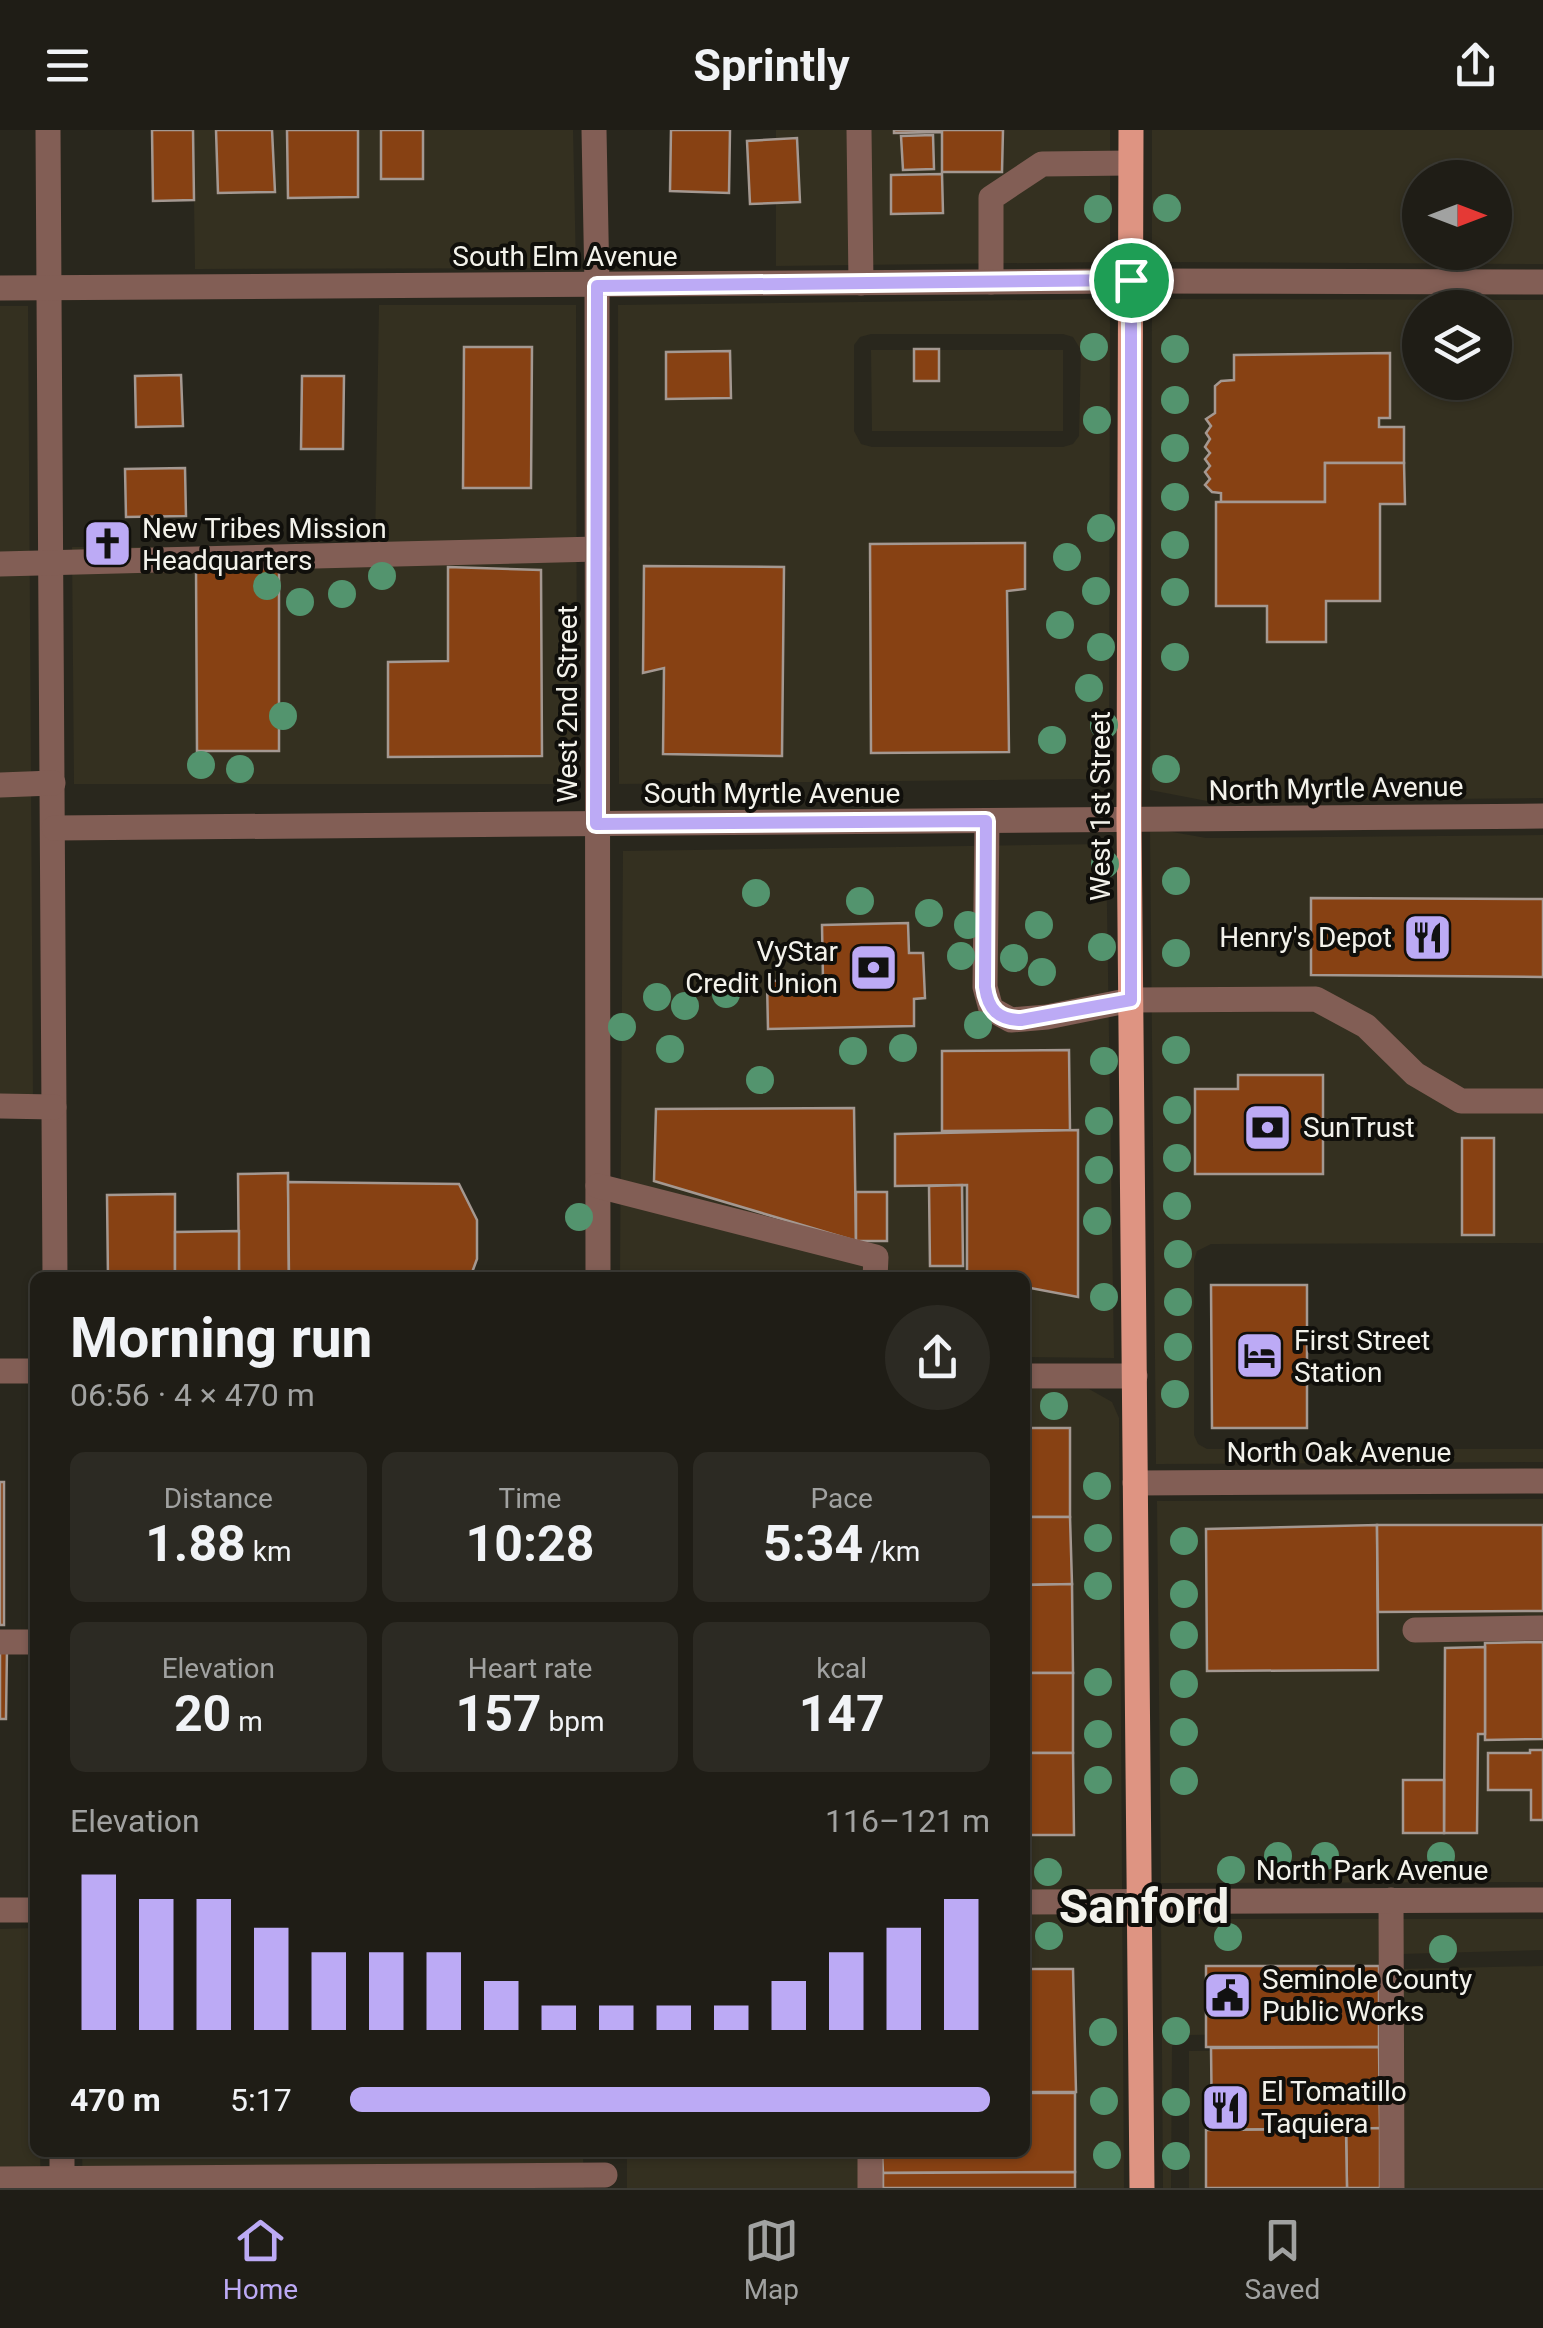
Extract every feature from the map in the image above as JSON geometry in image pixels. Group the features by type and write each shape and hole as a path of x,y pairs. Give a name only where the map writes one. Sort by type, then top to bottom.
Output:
{"main road":[{"name":"West 1st Street","path":"1131,130 1130,819 1142,2188"}],"street":[{"path":"48,130 55,1272"},
{"name":"West 2nd Street","path":"594,130 598,1272"},
{"path":"859,130 861,283"},
{"path":"991,282 991,198 1042,164 1130,162"},
{"name":"South Elm Avenue","path":"0,288 1131,280 1543,282"},
{"path":"0,564 597,550"},
{"path":"0,785 53,783"},
{"name":"North Myrtle Avenue","path":"1130,819 1543,816"},
{"name":"South Myrtle Avenue","path":"54,828 1130,819"},
{"path":"986,821 985,987 991,1009 1006,1019 1021,1020 1131,1000 1316,999 1366,1026 1414,1074 1461,1101 1543,1100"},
{"path":"0,1106 54,1107"},
{"path":"598,1186 876,1257 875,1272"},
{"path":"0,1371 30,1371"},
{"path":"1030,1376 1135,1376"},
{"name":"North Oak Avenue","path":"1135,1483 1543,1481"},
{"path":"1415,1630 1543,1628"},
{"path":"0,1642 30,1642"},
{"path":"1391,1900 1392,2188"},
{"name":"North Park Avenue","path":"1030,1902 1543,1900"},
{"path":"0,1910 30,1910"},
{"path":"870,2157 870,2188"},
{"path":"0,2178 62,2173 605,2172"}],"shaded area":[{"path":"193,130 573,130 576,268 195,269"},
{"path":"776,130 1110,130 1110,262 776,266"},
{"path":"1152,130 1543,130 1543,264 1512,264 1512,160 1402,160 1402,263 1152,262"},
{"path":"1110,299 1109,783 1082,779 619,784 618,305","holes":["860,337 1073,337 1081,350 1079,436 1073,444 872,447 861,444 854,431 854,345"]},
{"path":"1152,299 1402,300 1402,400 1512,400 1512,300 1543,300 1543,798 1207,801 1150,790"},
{"path":"379,305 576,305 577,784 74,784 72,547 375,547"},
{"path":"0,306 28,306 33,1099 0,1100"},
{"path":"871,350 1063,350 1063,431 872,431"},
{"path":"1150,828 1206,838 1543,835 1543,1243 1211,1244 1197,1251 1194,1435 1198,1444 1207,1449 1543,1449 1543,1462 1156,1464"},
{"path":"1106,844 1114,1358 1030,1357 1030,1272 620,1272 623,851"},
{"path":"1030,1389 1089,1389 1112,1402 1119,1418 1124,2188 627,2188 627,2157 1030,2157"},
{"path":"1543,1499 1543,1882 1161,1883 1157,1501"},
{"path":"1161,1919 1543,1919 1543,1950 1400,1954 1383,2032 1178,2038 1172,2046 1171,2188 1163,2188"},
{"path":"30,1928 30,2157 40,2157 41,2188 0,2188 0,1929"},
{"path":"1543,1966 1543,2188 1189,2188 1189,2051 1400,2048 1401,1969"},
{"path":"82,2157 583,2157 584,2188 83,2188"}],"building":[{"path":"152,130 193,130 194,200 153,201"},
{"path":"216,130 272,130 275,192 218,193"},
{"path":"287,130 358,130 358,197 288,198"},
{"path":"381,130 423,130 423,179 381,179"},
{"path":"671,130 730,130 729,193 670,191"},
{"path":"894,130 1003,130 1002,172 942,172 942,132"},
{"path":"933,135 934,169 903,170 901,136"},
{"path":"797,138 800,202 750,204 747,141"},
{"path":"942,174 943,213 891,214 891,175"},
{"path":"464,347 532,347 531,488 463,488"},
{"path":"914,349 939,349 939,381 914,381"},
{"path":"730,351 731,398 666,399 666,352"},
{"path":"1390,353 1390,418 1379,418 1379,427 1404,427 1404,463 1325,463 1325,502 1221,502 1221,493 1212,492 1205,485 1210,479 1205,472 1210,466 1205,459 1210,453 1205,447 1211,426 1206,419 1215,413 1215,386 1234,380 1234,355"},
{"path":"181,375 183,426 136,427 135,376"},
{"path":"302,376 344,376 343,449 301,449"},
{"path":"1325,463 1404,463 1405,504 1380,504 1380,601 1326,601 1326,642 1267,642 1267,606 1216,606 1216,502 1325,502"},
{"path":"185,468 186,516 126,517 125,469"},
{"path":"1025,543 1025,589 1007,591 1009,752 871,753 870,544"},
{"path":"196,566 279,566 279,751 197,751"},
{"path":"644,566 784,567 782,756 663,754 664,668 643,673"},
{"path":"448,567 541,570 542,756 388,757 388,662 448,661"},
{"name":"Henry's Depot","path":"1311,898 1543,899 1543,977 1311,975"},
{"name":"VyStar Credit Union","path":"908,923 909,953 923,953 925,998 914,999 914,1026 768,1029 767,981 823,980 822,925"},
{"path":"1069,1050 1070,1130 942,1131 942,1051"},
{"path":"1238,1075 1323,1075 1323,1174 1195,1174 1195,1089 1238,1089"},
{"path":"854,1108 856,1241 654,1181 656,1109"},
{"path":"1078,1130 1078,1297 1030,1288 1030,1272 967,1272 967,1185 895,1186 895,1134"},
{"path":"1462,1138 1494,1138 1494,1235 1462,1235"},
{"path":"288,1173 289,1272 239,1272 238,1174"},
{"path":"288,1182 459,1184 477,1220 477,1259 472,1272 289,1272"},
{"path":"962,1185 963,1266 930,1266 929,1186"},
{"path":"856,1192 887,1192 887,1241 856,1241"},
{"path":"175,1194 175,1272 108,1272 107,1195"},
{"path":"239,1231 239,1272 175,1272 175,1232"},
{"name":"First Street Station","path":"1211,1285 1307,1285 1307,1428 1212,1428"},
{"path":"1030,1428 1070,1428 1070,1517 1030,1517"},
{"path":"0,1482 4,1482 4,1625 0,1625"},
{"path":"1030,1517 1070,1517 1072,1584 1030,1585"},
{"path":"1377,1525 1378,1670 1207,1671 1206,1529"},
{"path":"1377,1525 1543,1525 1543,1611 1378,1612"},
{"path":"1072,1584 1073,1673 1030,1673 1030,1585"},
{"path":"1543,1642 1543,1739 1485,1740 1485,1643"},
{"path":"1485,1647 1485,1734 1478,1734 1477,1833 1444,1833 1445,1648"},
{"path":"0,1648 7,1648 6,1719 0,1719"},
{"path":"1030,1673 1073,1673 1073,1753 1030,1753"},
{"path":"1543,1750 1543,1820 1531,1820 1531,1790 1488,1790 1488,1753"},
{"path":"1030,1753 1073,1753 1074,1835 1030,1835"},
{"path":"1403,1780 1444,1780 1444,1833 1403,1833"},
{"path":"1206,1966 1379,1966 1379,2047 1206,2047"},
{"path":"1030,1969 1073,1969 1076,2092 1030,2092"},
{"path":"1379,2047 1380,2128 1212,2130 1211,2048"},
{"path":"1030,2093 1075,2093 1075,2172 883,2173 882,2157 1030,2157"},
{"path":"1380,2128 1380,2188 1347,2188 1346,2129"},
{"path":"1346,2129 1347,2188 1206,2188 1206,2130"},
{"path":"1075,2172 1075,2188 883,2188 883,2173"}],"place":[{"name":"New Tribes Mission Headquarters","path":"107,544"},
{"name":"Henry's Depot","path":"1427,937"},
{"name":"VyStar Credit Union","path":"873,967"},
{"name":"SunTrust","path":"1268,1127"},
{"name":"First Street Station","path":"1259,1356"},
{"name":"Seminole County Public Works","path":"1227,1995"},
{"name":"El Tomatillo Taquiera","path":"1226,2107"}],"district":[{"name":"Sanford","path":"1144,1906"}],"route":[{"path":"1131,280 1131,1000 1021,1020 1006,1019 991,1009 985,987 986,821 596,824 597,286 1131,280"}]}
